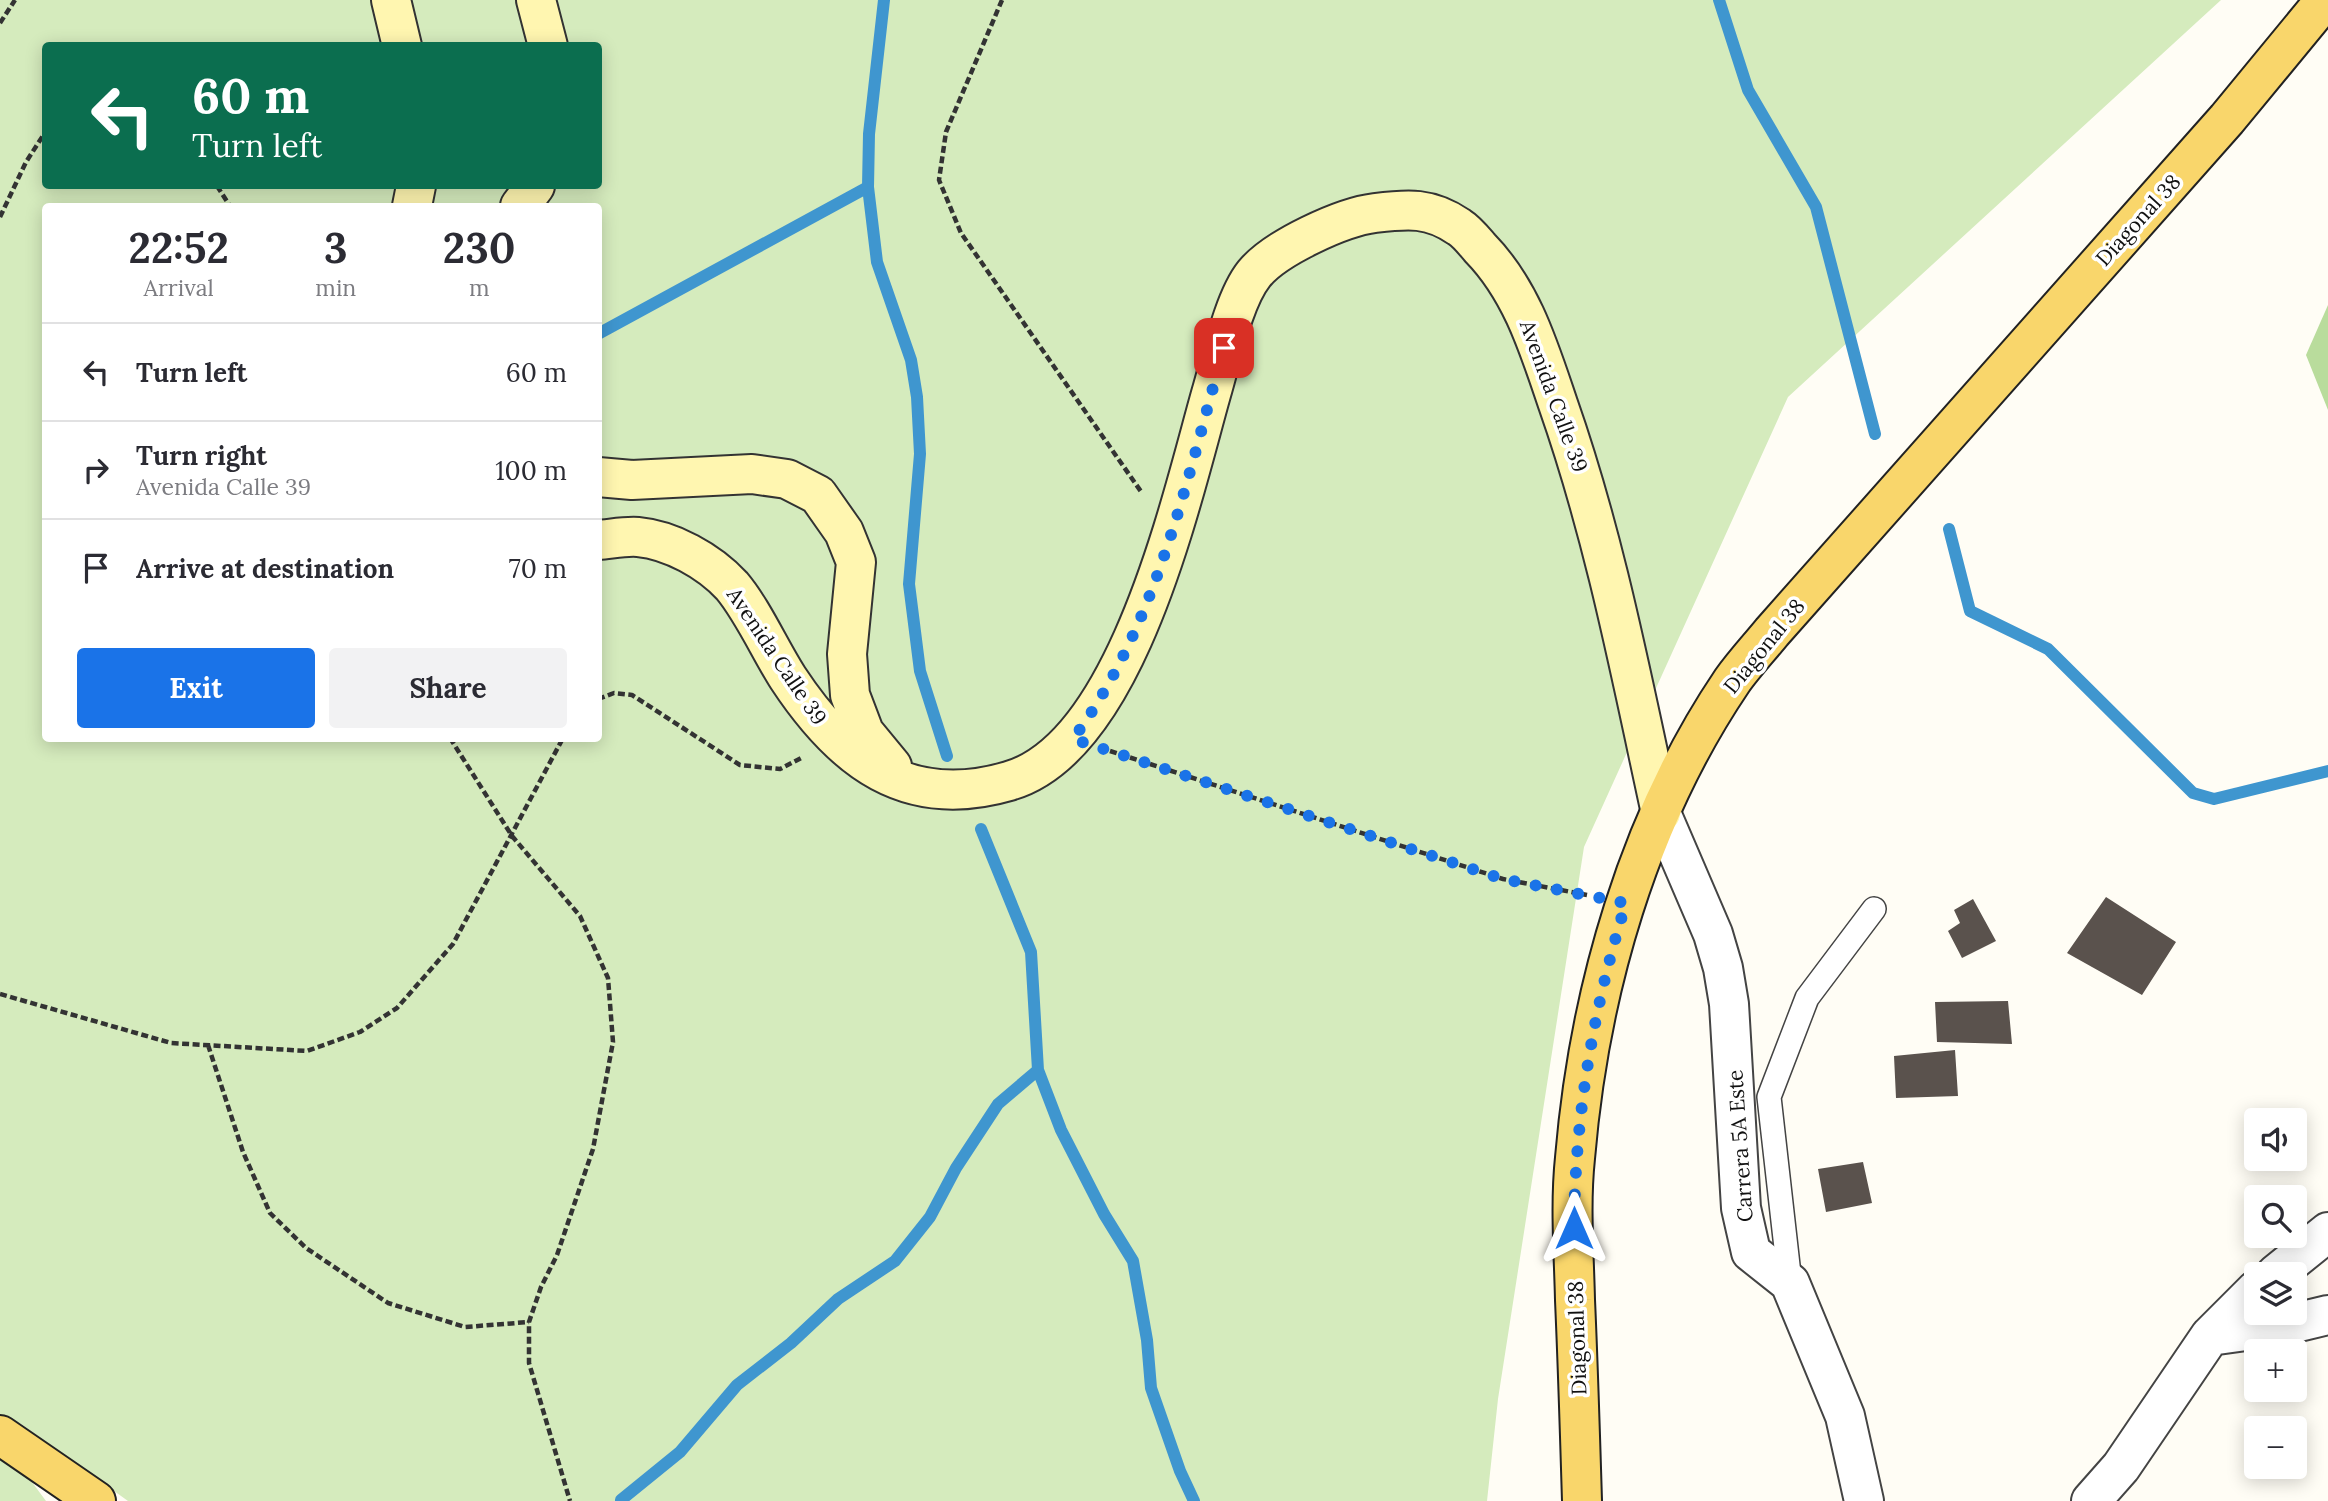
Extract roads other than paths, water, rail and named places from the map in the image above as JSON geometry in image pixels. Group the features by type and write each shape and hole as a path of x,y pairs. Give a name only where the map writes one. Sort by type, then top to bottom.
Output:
{"main road":[{"name":"Diagonal 38","path":"1582,1501 1574,1251 1574,1160 1593,1024 1626,903 1661,813 1687,757 1732,680 2227,119 2325,0"},
{"path":"5,1438 96,1501"}],"street":[{"path":"391,0 401,42"},
{"path":"536,0 547,42"},
{"name":"Avenida Calle 39","path":"602,540 639,537 689,552 732,587 789,680 835,739 856,757 910,785 948,792 1014,780 1047,763 1073,739 1097,706 1124,658 1171,535 1232,321 1254,274 1287,248 1349,216 1415,208 1460,227 1502,270 1533,331 1602,539 1661,813"},
{"name":"Avenida Calle 39","path":"602,477 632,480 752,474 787,479 818,495 844,532 856,562 847,654 850,695 864,732 910,785"},
{"name":"Carrera 5A Este","path":"1661,813 1713,934 1723,968 1730,1017 1741,1208 1751,1252 1790,1283 1845,1416 1864,1501"},
{"path":"2291,1262 2328,1231"},
{"path":"2091,1501 2121,1467 2210,1336 2244,1302"},
{"path":"2210,1336 2282,1326 2328,1315"}],"lane":[{"path":"1790,1283 1769,1097 1807,998 1874,909"}],"waterway":[{"path":"884,0 869,134 868,187 877,262 911,360 917,397 920,454 909,584 920,671 947,756"},
{"path":"1719,0 1748,90 1816,207 1875,434"},
{"path":"602,332 868,187"},
{"path":"1949,529 1970,611 2048,649 2193,793 2214,799 2328,771"},
{"path":"981,829 1031,952 1038,1070 1061,1130 1104,1214 1133,1261 1147,1340 1151,1388 1180,1471 1194,1501"},
{"path":"621,1500 680,1452 737,1385 791,1343 838,1299 895,1261 930,1217 956,1168 998,1104 1038,1070"}]}
